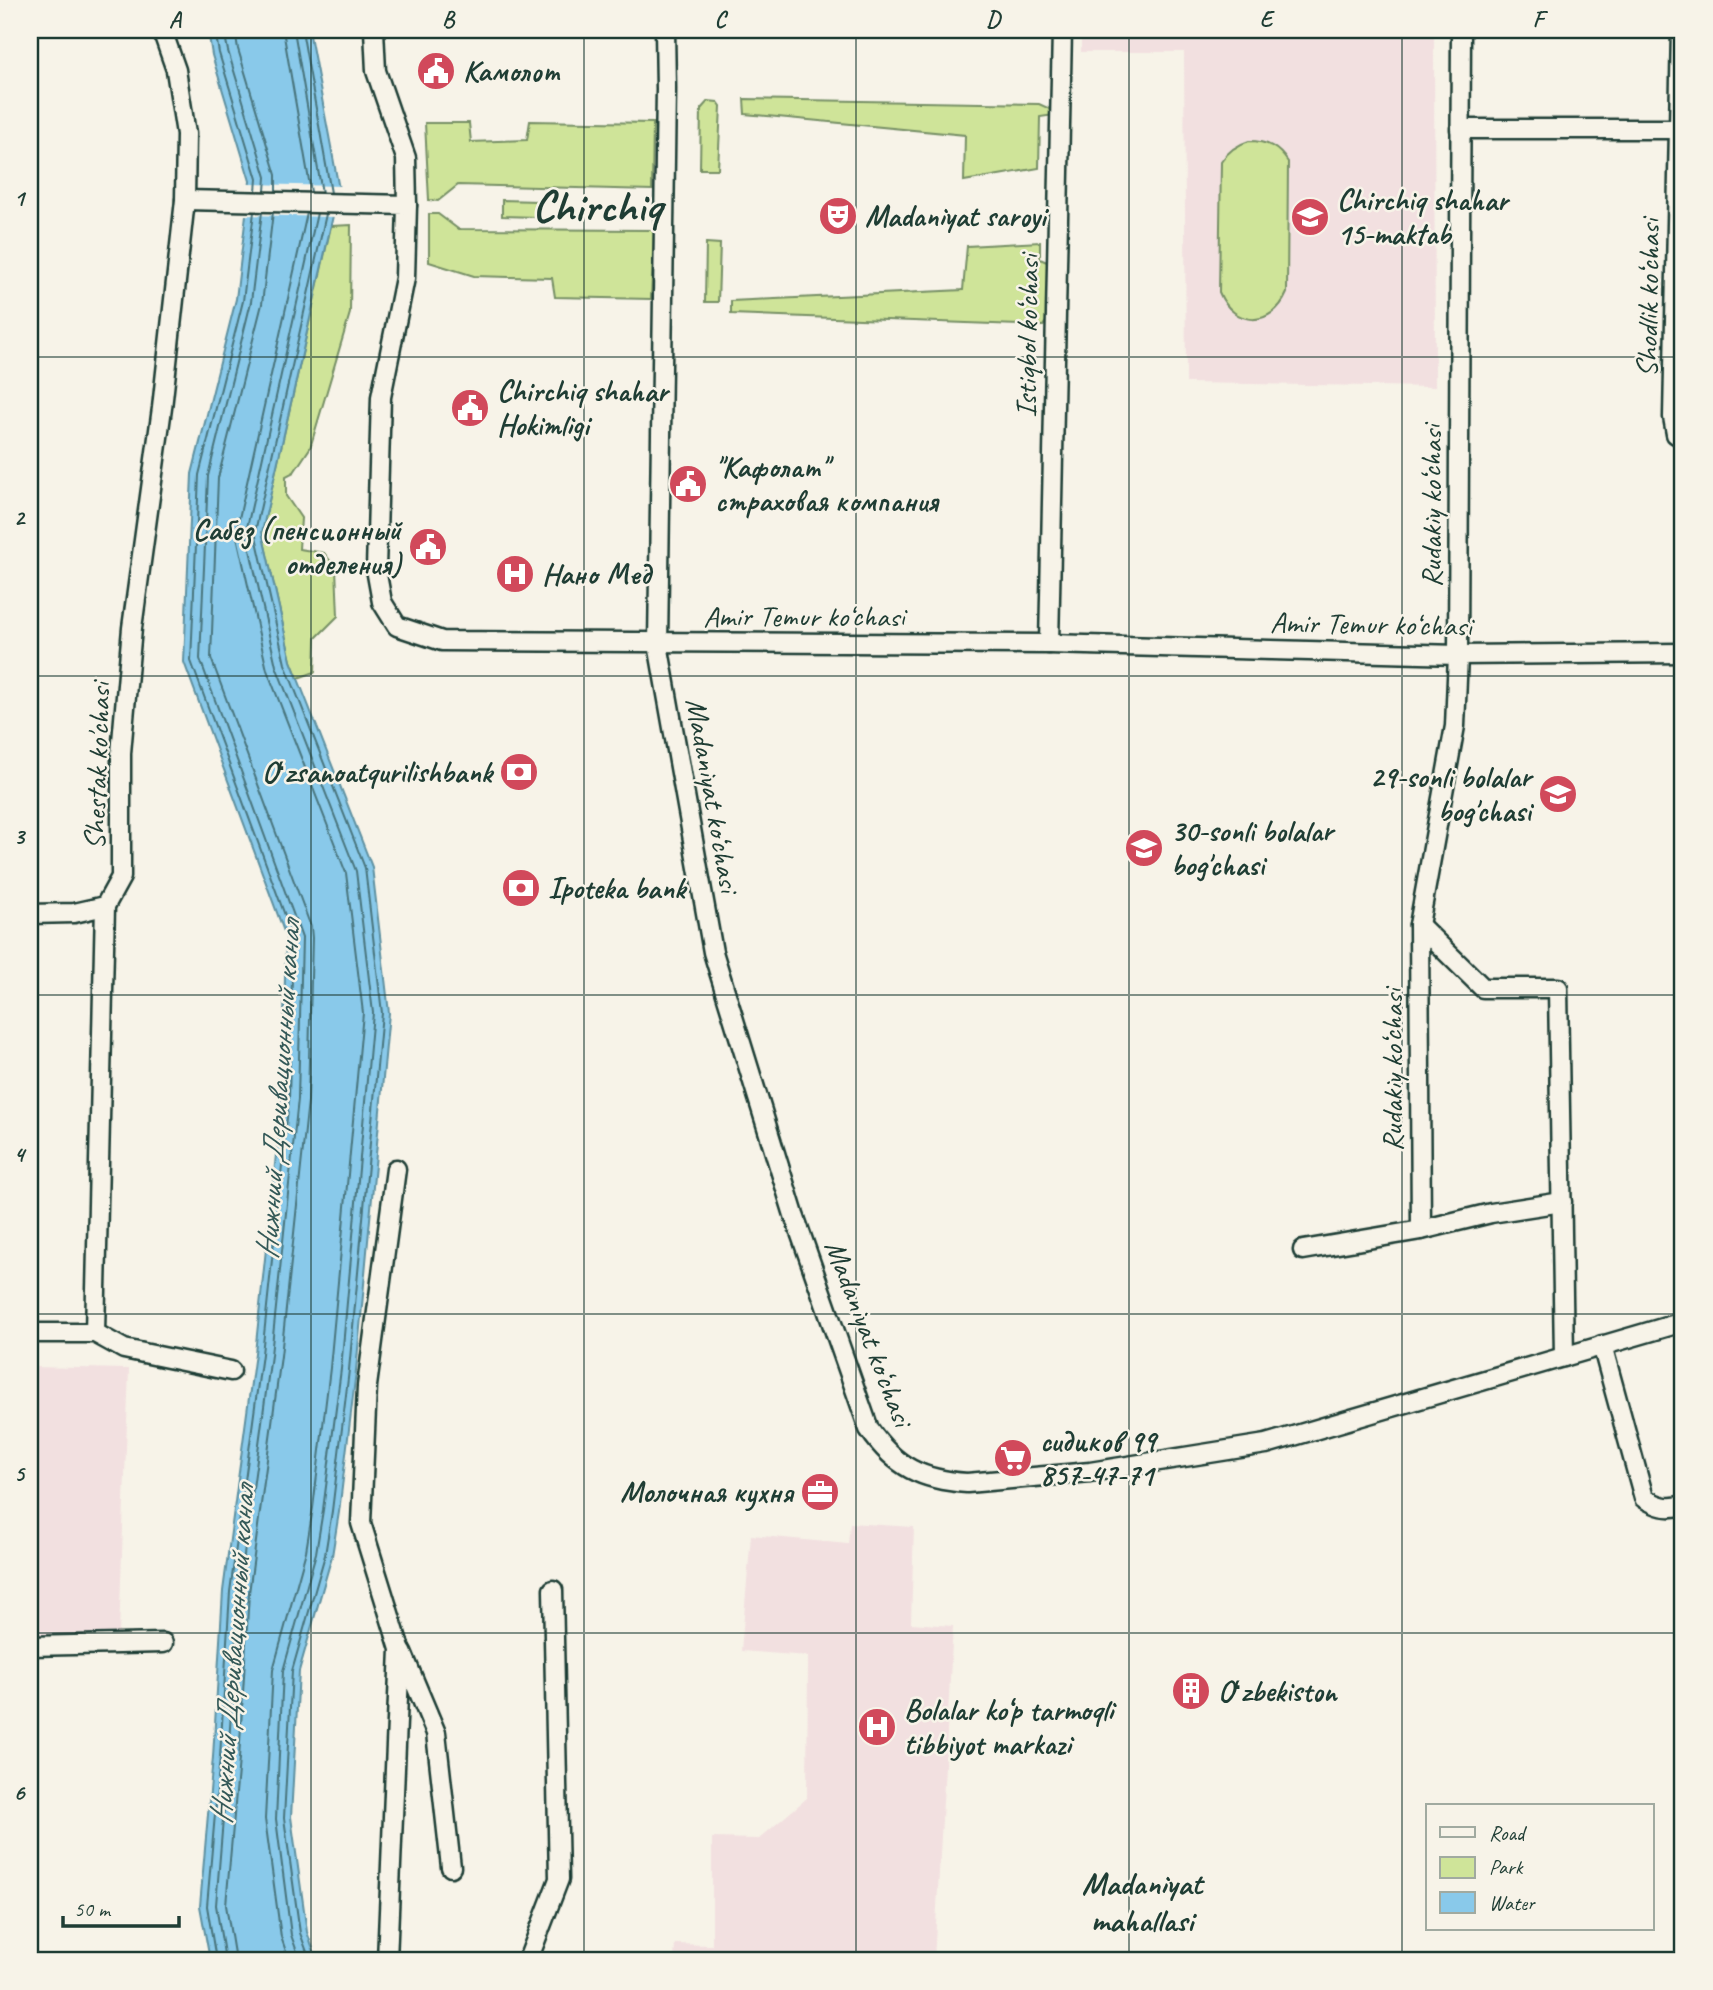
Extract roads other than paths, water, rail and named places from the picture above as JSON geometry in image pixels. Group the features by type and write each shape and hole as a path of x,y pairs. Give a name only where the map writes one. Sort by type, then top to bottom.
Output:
{"street":[{"name":"Shestak ko'chasi","path":"94,1333 105,906 121,877 121,753 132,628 162,408 185,200 186,134 176,71 162,30"},
{"name":"Amir Temur ko‘chasi","path":"374,30 376,71 406,158 405,278 381,397 376,569 378,588 397,626 442,641 1049,644 1458,655 1683,653"},
{"name":"Madaniyat ko‘chasi","path":"665,30 658,644 713,952 794,1215 869,1429 892,1457 927,1477 967,1483 1090,1472 1266,1444 1564,1357"},
{"name":"Istiqbol ko‘chasi","path":"1049,644 1062,30"},
{"name":"Rudakiy ko‘chasi","path":"1421,1230 1419,925 1455,726 1458,655 1461,30"},
{"name":"Shodlik ko‘chasi","path":"1681,30 1681,226 1673,417 1676,434 1683,438"},
{"path":"1460,129 1679,129"},
{"path":"185,200 407,205"},
{"path":"30,914 74,913 105,906"},
{"path":"1419,925 1483,988 1559,988 1564,1357 1683,1322"},
{"path":"396,1169 367,1386 360,1523 400,1649 436,1732 451,1867"},
{"path":"1303,1250 1421,1230 1491,1213 1562,1202"},
{"path":"30,1334 94,1333 124,1349 231,1371"},
{"path":"1602,1345 1644,1498 1657,1506 1673,1508 1683,1505"},
{"path":"528,1960 559,1879 553,1590"},
{"path":"30,1646 163,1643"},
{"path":"387,1960 400,1649"}],"water":[{"name":"Нижний Деривационный канал","path":"208,30 309,30 339,189 262,532 291,661 372,867 389,1013 356,1371 339,1512 332,1556 299,1671 291,1817 307,1932 317,1960 210,1960 200,1906 213,1757 223,1591 255,1353 282,1098 286,937 184,662 192,474 236,299 250,181 212,55"}],"place":[{"name":"Камолот","path":"436,71"},
{"name":"Madaniyat saroyi","path":"838,216"},
{"name":"Chirchiq shahar 15-maktab","path":"1310,217"},
{"name":"Chirchiq shahar Hokimligi","path":"470,408"},
{"name":"\"Кафолат\" страховая компания","path":"688,484"},
{"name":"Сабез (пенсионный отделения)","path":"428,547"},
{"name":"Нано Мед","path":"515,574"},
{"name":"Oʻzsanoatqurilishbank","path":"519,772"},
{"name":"29-sonli bolalar bog'chasi","path":"1558,794"},
{"name":"30-sonli bolalar bog'chasi","path":"1144,848"},
{"name":"Ipoteka bank","path":"521,888"},
{"name":"сидиков 99 857-47-71","path":"1013,1458"},
{"name":"Молочная кухня","path":"820,1492"},
{"name":"Oʻzbekiston","path":"1191,1691"},
{"name":"Bolalar ko‘p tarmoqli tibbiyot markazi","path":"877,1727"}],"district":[{"name":"Chirchiq","path":"597,206"},
{"name":"Madaniyat mahallasi","path":"1142,1902"}]}
